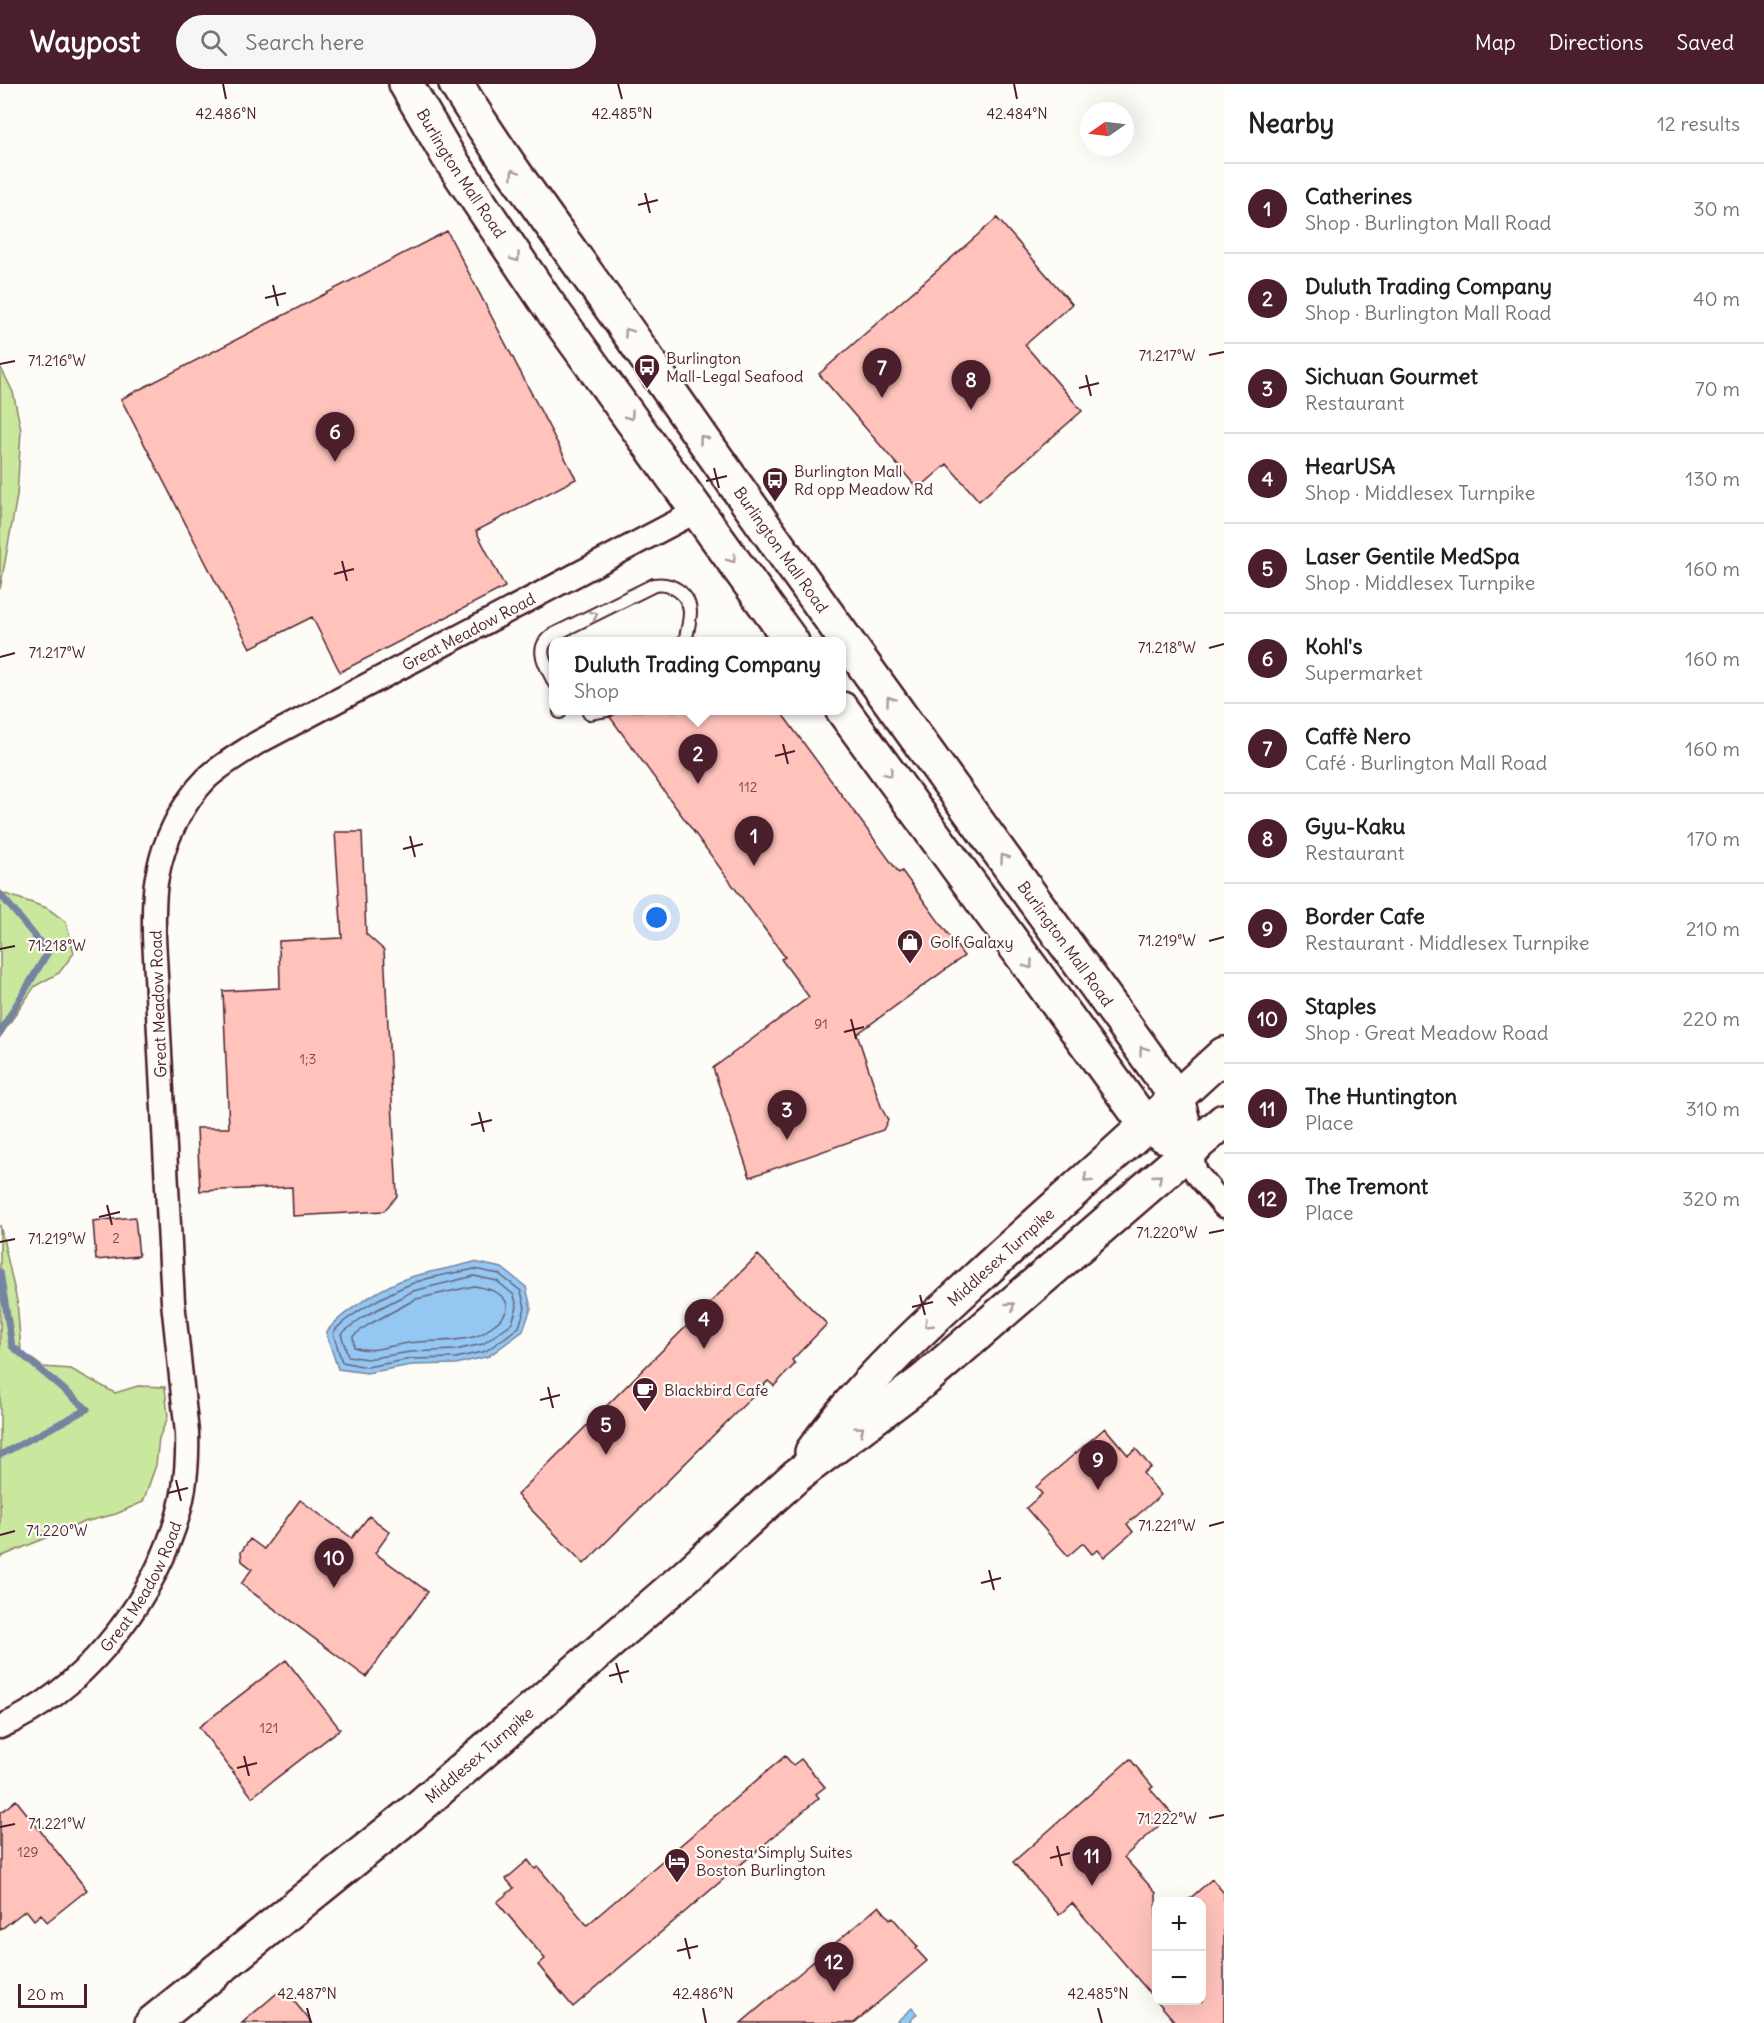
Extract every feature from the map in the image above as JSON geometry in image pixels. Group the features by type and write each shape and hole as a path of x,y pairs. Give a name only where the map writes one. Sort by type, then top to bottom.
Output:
{"main road":[{"name":"Burlington Mall Road","path":"406,84 448,156 495,228 788,637"},
{"name":"Burlington Mall Road","path":"456,84 531,199 844,637"},
{"path":"697,512 737,489"},
{"name":"Burlington Mall Road","path":"846,640 1177,1098"},
{"path":"846,714 1146,1125 1190,1150"},
{"name":"Middlesex Turnpike","path":"796,1476 830,1427 891,1359 1224,1054"},
{"path":"1177,1098 1190,1150"},
{"name":"Middlesex Turnpike","path":"152,2023 427,1800 685,1577 796,1476 923,1382 1224,1121"}],"street":[{"name":"Great Meadow Road","path":"0,1726 34,1708 69,1683 91,1662 125,1620 153,1575 175,1526 181,1500 188,1452 173,1302 154,938 157,878 165,850 184,805 219,768 257,743 697,512"},
{"path":"1190,1150 1196,1173 1224,1206"}],"lane":[{"path":"550,637 654,585 663,584 673,587 686,599 690,614 686,637"},
{"path":"549,638 545,641 542,656 549,671"}],"green space":[{"path":"0,366 13,392 21,430 17,496 0,589"},
{"path":"0,892 47,908 66,922 74,953 59,973 35,986 0,1037"},
{"path":"0,1225 17,1301 21,1351 43,1367 71,1369 115,1393 138,1386 165,1387 168,1417 159,1438 156,1465 143,1502 116,1514 84,1522 0,1557"}],"water":[{"path":"474,1262 502,1268 526,1287 531,1308 523,1331 489,1356 456,1364 412,1365 367,1373 338,1369 326,1333 352,1308 401,1281"},
{"path":"912,2008 917,2014 910,2021 911,2023 895,2023"}],"building":[{"path":"997,218 1072,304 1025,345 1082,411 979,501 947,464 918,489 819,374"},
{"path":"447,231 576,479 476,531 505,587 340,672 312,617 250,648 121,399"},
{"path":"613,715 783,715 899,873 902,871 964,956 857,1034 882,1109 888,1120 883,1130 750,1177 713,1068 809,997 781,959 785,957 610,717"},
{"path":"335,832 362,832 366,934 384,950 397,1196 384,1211 293,1216 292,1187 200,1191 197,1128 229,1128 223,991 280,988 279,941 342,938"},
{"path":"135,1217 139,1256 96,1260 93,1221"},
{"path":"758,1255 827,1324 792,1360 795,1364 774,1386 768,1381 584,1564 517,1495"},
{"path":"1105,1428 1128,1455 1136,1449 1151,1467 1143,1473 1161,1495 1127,1524 1133,1532 1104,1557 1098,1550 1092,1554 1083,1543 1068,1556 1026,1508 1042,1494 1036,1487"},
{"path":"300,1500 352,1538 369,1516 390,1532 375,1553 428,1592 366,1677 241,1584 252,1569 242,1561 241,1552 250,1539 264,1549"},
{"path":"286,1660 340,1729 252,1797 199,1727"},
{"name":"Sonesta Simply Suites Boston Burlington","path":"785,1756 793,1765 801,1759 825,1787 816,1794 819,1798 573,2007 538,1965 545,1959 497,1902 514,1888 506,1879 528,1860 535,1869 538,1867 587,1925"},
{"path":"1130,1759 1153,1787 1150,1789 1172,1814 1124,1857 1156,1893 1156,1897 1152,1897 1152,1995 1072,1903 1059,1915 1013,1862"},
{"path":"16,1800 87,1890 47,1922 41,1914 34,1920 26,1910 0,1930 0,1813"},
{"path":"1212,1879 1224,1893 1224,2023 1176,2023 1160,2005 1206,2005 1206,1897 1192,1897"},
{"path":"879,1906 890,1919 892,1917 927,1961 854,2023 741,2023"},
{"path":"283,1988 312,2023 242,2023"}],"waterway":[{"path":"0,894 48,952 0,1032"},
{"path":"0,1272 12,1346 87,1409 0,1455"}],"place":[{"name":"Burlington Mall-Legal Seafood","path":"647,390"},
{"name":"Caffè Nero","path":"882,398"},
{"name":"Gyu-Kaku","path":"971,410"},
{"name":"Kohl's","path":"335,462"},
{"name":"Burlington Mall Rd opp Meadow Rd","path":"775,503"},
{"name":"Duluth Trading Company","path":"698,784"},
{"name":"Catherines","path":"754,866"},
{"name":"Golf Galaxy","path":"910,965"},
{"name":"Sichuan Gourmet","path":"787,1140"},
{"name":"HearUSA","path":"704,1349"},
{"name":"Blackbird Cafe","path":"645,1413"},
{"name":"Laser Gentile MedSpa","path":"606,1455"},
{"name":"Border Cafe","path":"1098,1490"},
{"name":"Staples","path":"334,1588"},
{"name":"Sonesta Simply Suites Boston Burlington","path":"677,1884"},
{"name":"The Huntington","path":"1092,1886"},
{"name":"The Tremont","path":"834,1992"}]}
